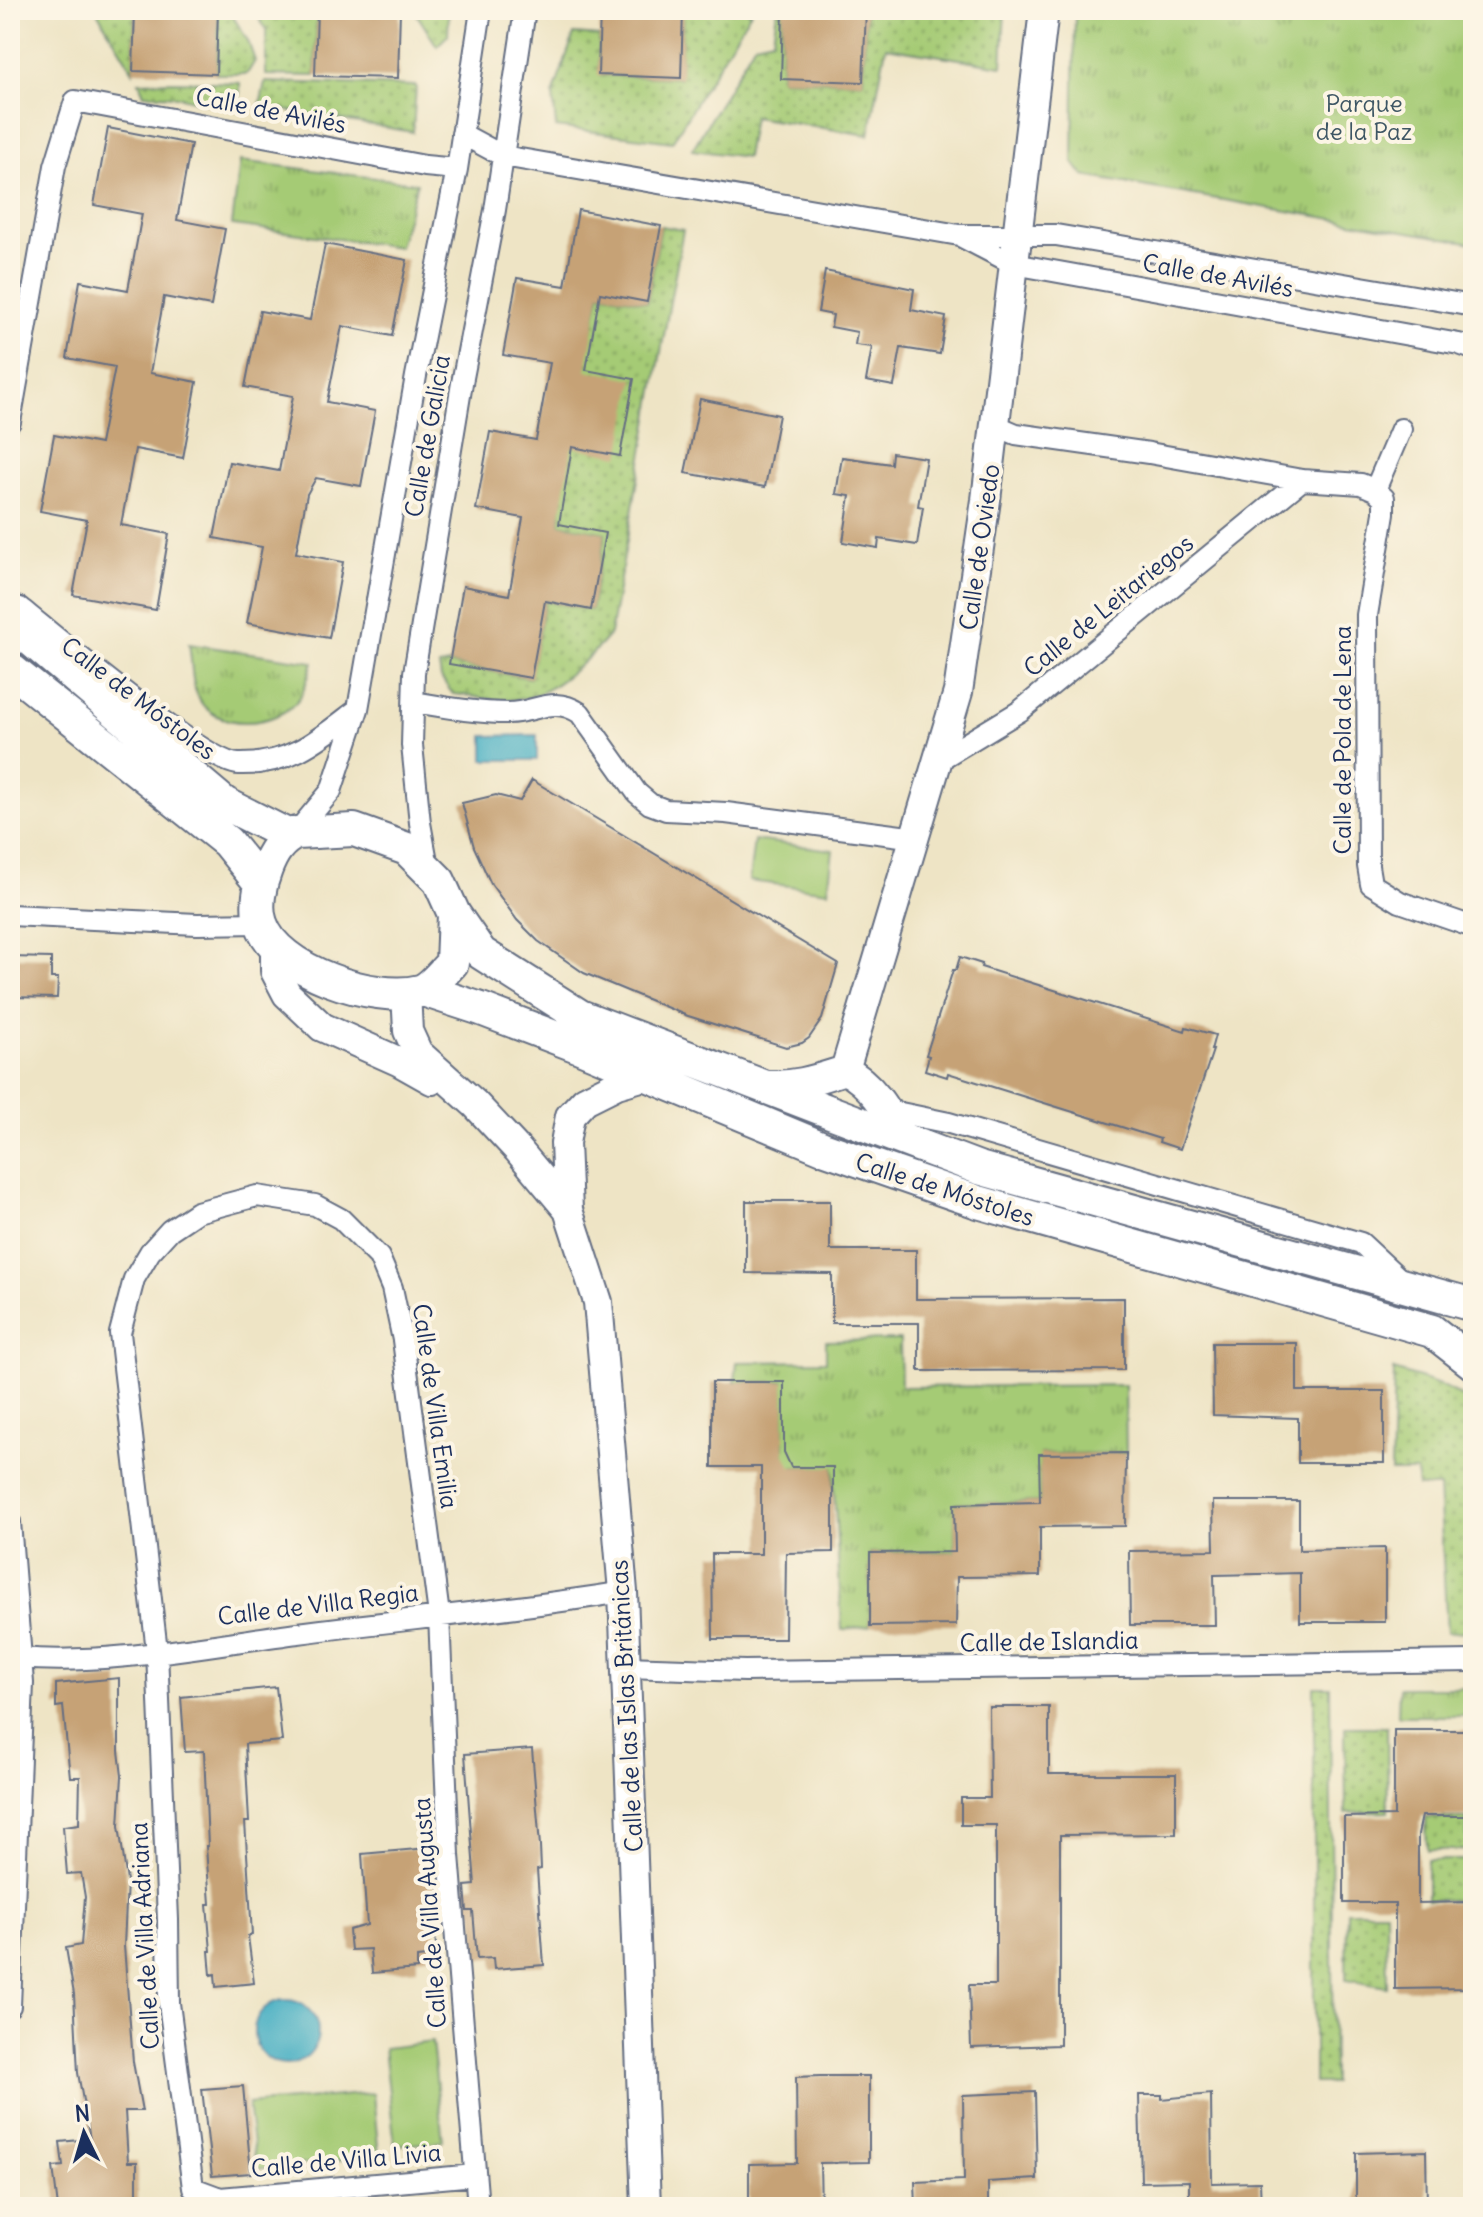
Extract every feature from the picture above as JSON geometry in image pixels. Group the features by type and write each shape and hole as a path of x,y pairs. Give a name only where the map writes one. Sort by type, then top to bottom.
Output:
{"main road":[{"name":"Calle de Móstoles","path":"10,622 224,803 292,835"},
{"path":"10,669 227,842 260,883 268,934 307,970 345,985 387,993 414,991 452,963 454,914 439,881 407,849 354,830 292,835 273,851 260,883"},
{"name":"Calle de Móstoles","path":"454,914 481,953 580,1016 979,1168 1473,1305"},
{"name":"Calle de Móstoles","path":"414,991 481,1009 823,1148 978,1202 1432,1331 1473,1363"}],"street":[{"name":"Calle de Galicia","path":"292,835 331,791 358,709 416,376 457,169 481,10"},
{"name":"Calle de Galicia","path":"429,871 420,823 412,745 414,673 503,156 525,10"},
{"name":"Calle de Oviedo","path":"845,1070 958,692 1019,235 1044,10"},
{"name":"Calle de Avilés","path":"10,422 55,166 75,101 425,166 457,169"},
{"name":"Calle de Avilés","path":"462,134 503,156 959,235 1068,237 1473,306"},
{"name":"Calle de Avilés","path":"959,235 1014,264 1473,349"},
{"path":"995,425 1016,434 1302,480 1361,484 1375,490 1401,429"},
{"name":"Calle de Leitariegos","path":"939,760 1020,711 1302,480"},
{"name":"Calle de Pola de Lena","path":"1375,490 1384,498 1384,513 1367,615 1368,866 1371,884 1400,902 1473,927"},
{"name":"Calle de Móstoles","path":"10,605 20,608 175,729 219,759 237,764 280,759 302,752 358,709"},
{"path":"414,702 510,713 553,704 568,705 580,713 637,793 650,804 666,810 726,813 916,838"},
{"path":"10,915 197,924 268,934"},
{"name":"Calle de las Islas Británicas","path":"268,934 275,971 287,994 322,1027 400,1062 475,1104"},
{"name":"Calle de las Islas Británicas","path":"414,991 408,1031 418,1053 475,1104 568,1210"},
{"path":"760,1085 791,1086 845,1070 858,1077 886,1110 904,1140"},
{"name":"Calle de las Islas Británicas","path":"646,2207 623,1592 598,1302 568,1210 565,1143 570,1116 585,1100 617,1084 648,1075"},
{"name":"Calle de Móstoles","path":"886,1110 949,1123 1361,1243 1409,1287"},
{"name":"Calle de Villa Emilia","path":"157,1651 120,1333 134,1279 150,1252 170,1230 197,1212 257,1196 315,1205 341,1219 379,1257 392,1288 403,1340 439,1615"},
{"path":"10,1522 15,1630 23,1683 12,1871 10,2006"},
{"name":"Calle de Villa Regia","path":"20,1658 59,1662 556,1603 623,1592"},
{"name":"Calle de Villa Augusta","path":"439,1615 449,1855 478,2207"},
{"name":"Calle de Villa Adriana","path":"157,1651 169,2003 193,2188 220,2198"},
{"name":"Calle de Islandia","path":"626,1667 745,1671 1473,1661"},
{"name":"Calle de Villa Livia","path":"220,2198 475,2175"}],"green space":[{"path":"96,10 135,10 133,71"},
{"path":"218,10 229,10 248,41 255,61 247,74 216,74"},
{"path":"253,10 317,10 315,76 266,75 266,29"},
{"path":"414,10 449,10 448,35 437,46"},
{"path":"683,10 752,10 672,142 556,127 553,95 574,34 599,36 599,75 680,78"},
{"path":"777,10 783,10 781,79 863,82 866,10 1005,10 1002,66 886,47 869,135 753,117 746,157 692,150 755,43 773,39"},
{"name":"Parque de la Paz","path":"1075,10 1473,10 1473,243 1084,176 1073,162"},
{"path":"139,82 240,83 240,111 177,96 144,94"},
{"path":"265,82 416,86 413,132 260,106"},
{"path":"240,161 417,183 399,247 232,225"},
{"path":"661,226 683,230 610,634 573,671 530,697 502,700 453,694 441,678 439,666 449,664 530,678 545,601 591,610 605,533 559,524 568,446 600,293 647,302"},
{"path":"189,644 313,662 300,697 290,708 262,720 230,720 215,715 204,706 196,693"},
{"path":"754,840 833,850 828,891 749,881"},
{"path":"900,1340 901,1387 1125,1385 1126,1453 1040,1454 1040,1502 955,1504 955,1552 870,1553 870,1626 842,1630 833,1468 784,1467 783,1382 735,1382 737,1362 826,1361 826,1341"},
{"path":"1394,1370 1447,1388 1473,1407 1473,1631 1447,1632 1439,1487 1418,1487 1416,1472 1391,1472"},
{"path":"1314,1687 1330,1687 1333,2083 1314,2083"},
{"path":"1399,1688 1465,1688 1465,1716 1398,1716"},
{"path":"1345,1727 1387,1727 1388,1812 1346,1813"},
{"path":"1426,1818 1467,1818 1467,1850 1427,1850"},
{"path":"1427,1860 1467,1860 1466,1900 1427,1900"},
{"path":"1347,1911 1386,1911 1387,1987 1346,1980"},
{"path":"432,2042 443,2141 395,2146 384,2048"},
{"path":"373,2093 379,2157 256,2169 248,2104"}],"water":[{"path":"537,735 537,760 484,760 484,736"},
{"path":"286,2000 298,2002 309,2009 316,2020 316,2044 309,2055 298,2062 286,2064 274,2062 263,2055 256,2044 254,2032 256,2020 263,2009 274,2002"}],"building":[{"path":"135,10 218,10 216,74 133,71"},
{"path":"317,10 400,10 398,78 315,76"},
{"path":"600,10 683,10 681,78 598,75"},
{"path":"783,10 866,10 863,82 781,79"},
{"path":"108,128 191,144 177,220 225,229 211,306 164,297 150,373 197,382 183,458 135,449 121,525 169,534 156,610 73,595 87,520 40,511 54,435 100,444 115,367 67,358 80,281 128,290 142,214 94,205"},
{"path":"578,210 661,226 647,302 600,293 586,370 634,379 620,456 572,447 559,524 605,533 591,610 545,601 531,678 449,664 463,586 509,595 523,518 476,509 490,432 536,440 550,363 503,355 517,278 565,286"},
{"path":"325,244 407,260 392,336 342,326 327,402 375,411 361,486 316,478 307,494 296,553 343,562 329,638 247,623 262,547 214,538 229,462 279,471 293,396 245,387 260,311 310,320"},
{"path":"825,271 914,289 911,310 946,317 940,354 901,348 894,386 866,381 872,347 855,345 857,332 831,327 833,315 818,312"},
{"path":"700,399 779,415 765,487 685,473"},
{"path":"892,453 926,458 918,506 923,507 917,545 879,539 878,548 843,542 850,496 836,494 842,457 891,464"},
{"path":"532,780 838,964 822,1019 809,1038 786,1047 685,1015 584,973 538,941 517,920 491,884 474,847 462,803 496,795 520,801"},
{"path":"10,957 51,958 51,978 58,978 57,998 10,997"},
{"path":"960,957 982,964 981,967 1185,1031 1186,1027 1215,1035 1213,1050 1180,1149 1159,1142 1160,1139 948,1073 947,1077 925,1070 929,1056 926,1055"},
{"path":"746,1201 830,1201 830,1250 916,1250 916,1299 1124,1298 1124,1370 919,1371 919,1323 832,1323 832,1274 746,1273"},
{"path":"1212,1343 1297,1343 1297,1391 1384,1391 1384,1463 1298,1463 1298,1418 1213,1415"},
{"path":"712,1382 784,1382 784,1452 791,1467 833,1467 833,1552 786,1553 785,1639 713,1639 712,1554 761,1554 761,1467 712,1467"},
{"path":"1126,1453 1125,1526 1040,1527 1040,1576 957,1577 956,1625 870,1626 870,1553 955,1552 954,1504 1040,1502 1039,1454"},
{"path":"1213,1501 1299,1501 1299,1550 1385,1548 1385,1622 1300,1622 1300,1573 1214,1575 1215,1625 1130,1625 1129,1551 1214,1550"},
{"path":"119,1678 122,1776 119,1826 127,1881 124,1946 133,2062 142,2111 125,2111 128,2162 137,2162 137,2207 58,2207 53,2167 63,2166 60,2142 90,2139 78,2073 74,1994 66,1948 81,1945 85,1897 81,1873 67,1874 63,1826 79,1824 80,1777 70,1777 63,1706 56,1707 56,1684"},
{"path":"276,1687 282,1741 245,1744 249,1822 245,1822 252,1935 248,1936 254,1983 216,1987 215,1974 211,1975 209,1951 204,1751 185,1752 181,1697"},
{"path":"989,1707 1049,1707 1049,1774 1176,1774 1176,1834 1060,1835 1060,2045 971,2048 969,1985 996,1985 996,1825 961,1825 961,1798 990,1798"},
{"path":"1394,1730 1468,1730 1468,1816 1422,1816 1418,1834 1418,1903 1468,1902 1468,1988 1395,1989 1395,1903 1344,1903 1344,1817 1394,1816"},
{"path":"532,1749 540,1846 541,1869 537,1870 544,1965 494,1969 493,1958 477,1959 473,1911 467,1911 465,1886 475,1885 465,1754"},
{"path":"428,1848 432,1887 439,1887 441,1913 433,1913 437,1956 417,1958 417,1969 372,1973 370,1949 351,1950 349,1930 367,1925 362,1854"},
{"path":"869,2076 869,2162 820,2163 821,2207 749,2207 749,2164 797,2163 796,2077"},
{"path":"243,2086 251,2173 212,2176 202,2089"},
{"path":"1035,2092 1037,2179 988,2182 988,2207 916,2207 915,2182 964,2180 963,2095"},
{"path":"1211,2094 1212,2183 1260,2182 1261,2207 1189,2207 1189,2181 1141,2182 1139,2095 1162,2095 1162,2099"},
{"path":"1426,2151 1427,2207 1356,2207 1356,2153"}]}
